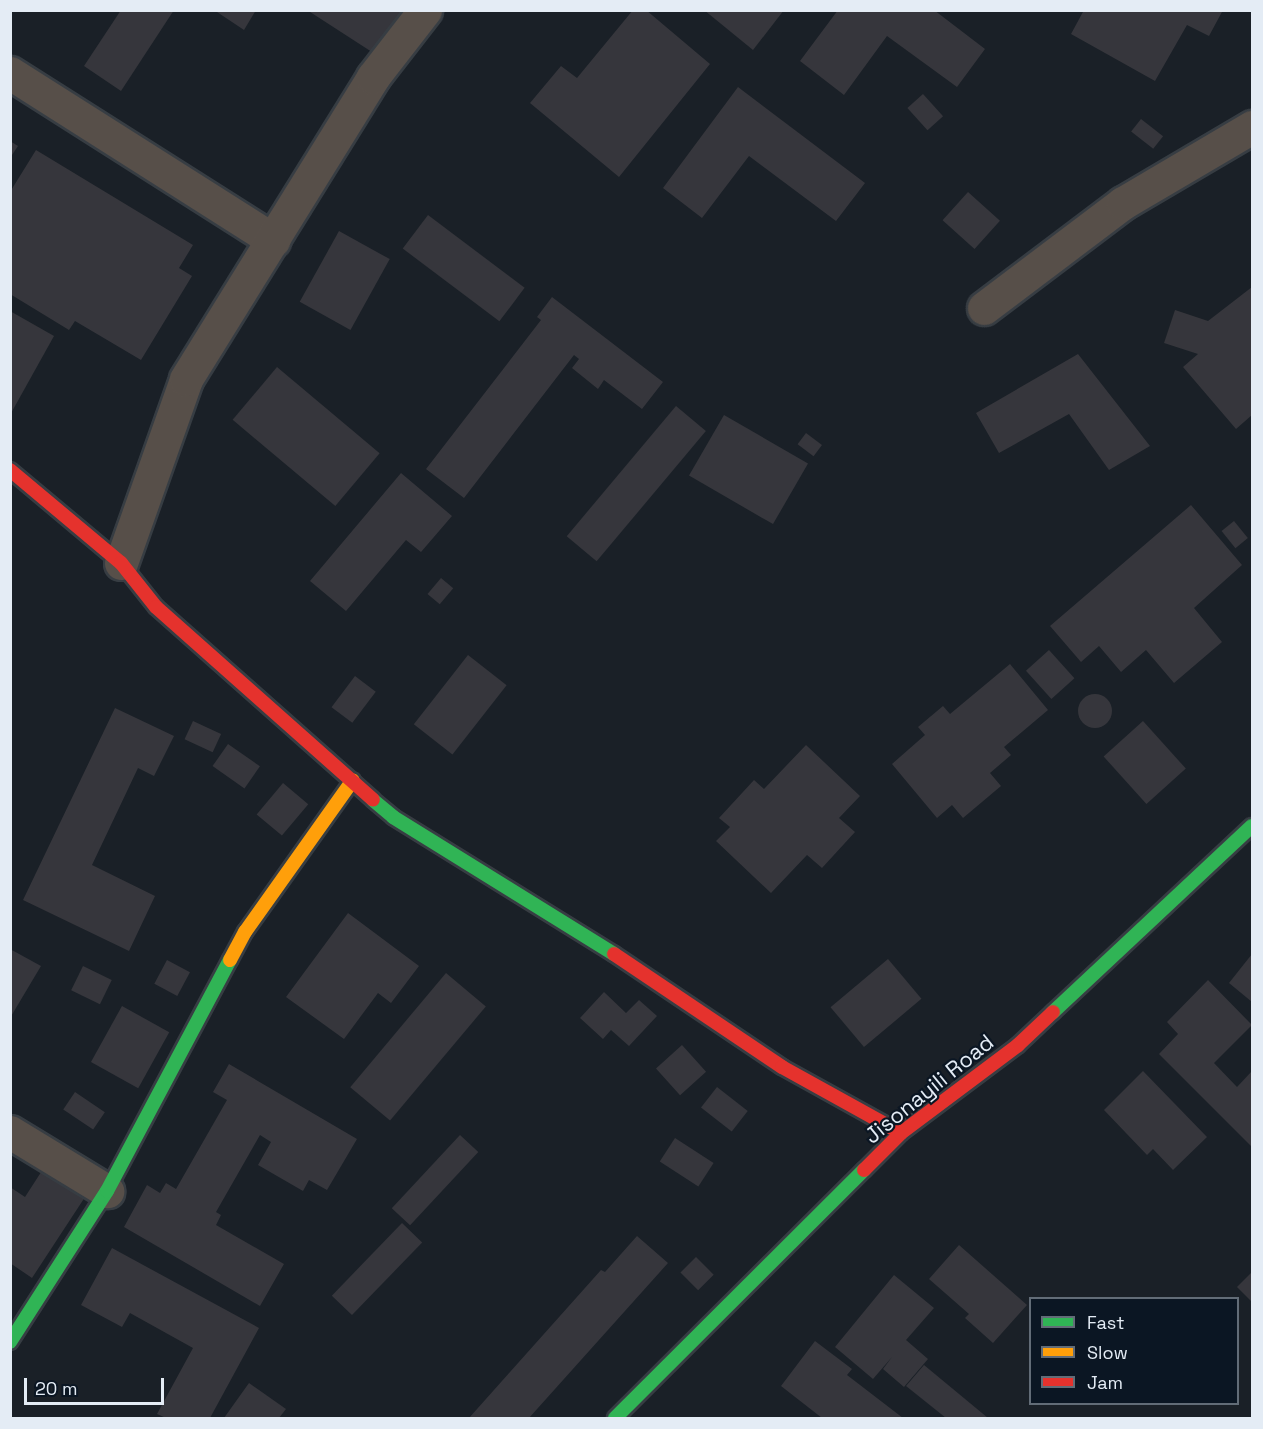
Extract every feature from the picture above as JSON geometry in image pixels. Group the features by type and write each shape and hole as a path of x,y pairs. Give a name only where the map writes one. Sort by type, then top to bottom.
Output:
{"street":[{"path":"121,563 186,379 373,77 425,10"},
{"path":"10,73 273,240"},
{"path":"984,308 1124,203 1252,127"},
{"path":"10,470 121,563 156,607 393,817 556,915 782,1067 901,1133"},
{"path":"10,1342 107,1191 244,932 353,780"},
{"name":"Jisonayili Road","path":"615,1419 901,1133 1018,1045 1252,826"},
{"path":"10,1132 107,1191"}],"building":[{"path":"121,10 174,10 121,91 84,66"},
{"path":"214,10 256,10 244,30"},
{"path":"307,10 402,10 375,54"},
{"path":"633,10 646,10 710,64 619,177 530,103 561,66 577,78"},
{"path":"704,10 784,10 753,50"},
{"path":"838,10 934,10 985,49 957,87 887,36 844,95 800,61"},
{"path":"1084,10 1223,10 1209,36 1187,25 1155,81 1071,34"},
{"path":"738,87 865,183 836,221 749,156 702,218 663,188"},
{"path":"923,94 943,116 927,130 907,108"},
{"path":"1141,119 1163,136 1153,149 1131,132"},
{"path":"10,141 18,146 10,158"},
{"path":"36,150 193,245 179,268 192,276 141,360 75,321 69,330 10,294 10,192"},
{"path":"968,192 1000,221 975,249 943,220"},
{"path":"428,215 525,288 499,321 403,249"},
{"path":"339,231 390,259 350,330 300,302"},
{"path":"1252,287 1252,415 1236,429 1183,367 1198,354 1164,343 1175,310 1208,321"},
{"path":"552,297 663,382 642,409 604,380 598,389 572,368 579,359 574,355 464,498 426,469 541,320 537,317"},
{"path":"10,311 54,336 10,415"},
{"path":"1078,354 1150,446 1109,470 1069,414 999,453 976,413"},
{"path":"277,367 380,453 335,506 233,420"},
{"path":"676,406 706,431 597,561 567,536"},
{"path":"724,415 808,464 773,524 689,476"},
{"path":"806,433 822,445 814,456 798,444"},
{"path":"401,473 452,516 421,552 406,540 346,611 310,581"},
{"path":"1191,505 1242,565 1194,608 1222,642 1174,683 1146,650 1121,672 1099,646 1081,662 1050,626"},
{"path":"1234,521 1248,538 1235,548 1222,531"},
{"path":"441,578 453,588 440,604 428,594"},
{"path":"1049,650 1074,678 1051,699 1026,671"},
{"path":"468,655 507,685 452,755 414,724"},
{"path":"1010,664 1048,710 1004,747 1011,755 990,773 1001,786 963,818 952,805 937,818 892,764 925,735 918,727 943,706 950,714"},
{"path":"355,676 376,692 352,723 332,707"},
{"path":"1095,694 1107,699 1112,711 1107,723 1095,728 1083,723 1078,711 1083,699"},
{"path":"115,708 174,736 154,776 138,768 92,865 155,896 129,951 23,900"},
{"path":"193,721 221,734 213,752 185,739"},
{"path":"1143,721 1186,769 1146,804 1104,756"},
{"path":"228,744 260,766 244,788 213,766"},
{"path":"806,745 860,796 839,818 855,832 822,868 807,855 771,893 716,841 730,827 719,818 754,780 764,789"},
{"path":"283,783 308,804 282,836 257,814"},
{"path":"348,913 419,966 391,1003 378,993 344,1039 286,997"},
{"path":"10,949 41,966 10,1018"},
{"path":"1252,954 1252,1002 1229,983"},
{"path":"888,959 921,999 864,1047 831,1007"},
{"path":"167,960 190,972 177,996 154,984"},
{"path":"83,966 112,980 100,1004 71,990"},
{"path":"446,973 486,1006 390,1121 350,1087"},
{"path":"1208,980 1252,1025 1214,1063 1237,1087 1252,1071 1252,1147 1159,1054 1178,1034 1167,1022"},
{"path":"604,992 626,1013 639,1000 657,1016 629,1046 611,1030 603,1039 580,1018"},
{"path":"122,1006 169,1032 138,1088 91,1062"},
{"path":"682,1045 706,1072 680,1095 656,1068"},
{"path":"229,1064 357,1139 327,1190 309,1180 303,1191 258,1165 271,1142 260,1135 216,1212 221,1215 216,1225 284,1264 260,1306 124,1227 147,1185 160,1193 166,1183 176,1189 227,1100 213,1092"},
{"path":"1143,1071 1207,1137 1173,1170 1153,1149 1147,1155 1104,1110"},
{"path":"717,1087 748,1111 732,1131 701,1107"},
{"path":"75,1092 105,1112 93,1130 63,1109"},
{"path":"460,1135 478,1152 410,1225 392,1208"},
{"path":"675,1138 714,1163 698,1187 660,1161"},
{"path":"45,1166 87,1194 32,1278 10,1263 10,1187 25,1197"},
{"path":"402,1223 422,1242 352,1315 332,1296"},
{"path":"637,1236 668,1263 529,1418 469,1418 601,1270 605,1272"},
{"path":"959,1245 1027,1305 993,1343 965,1318 969,1314 929,1279"},
{"path":"112,1248 259,1328 210,1418 166,1418 157,1414 193,1348 130,1313 122,1327 81,1305"},
{"path":"696,1257 714,1275 698,1290 680,1273"},
{"path":"1252,1272 1252,1302 1237,1287"},
{"path":"894,1275 934,1308 906,1340 928,1359 904,1387 883,1369 892,1357 873,1379 835,1347"},
{"path":"815,1341 852,1369 847,1375 903,1418 822,1418 781,1386"},
{"path":"924,1365 988,1418 946,1418 906,1386"},
{"path":"249,1383 286,1409 279,1418 224,1418"}],"traffic: fast":[{"path":"373,800 393,817 614,954"},
{"path":"1053,1012 1252,826"},
{"path":"10,1342 107,1191 230,960"},
{"path":"615,1418 864,1170"}],"traffic: slow":[{"path":"230,960 245,932 353,780"}],"traffic: jam":[{"path":"10,470 121,563 156,607 373,800"},
{"path":"614,954 782,1067 901,1133"},
{"path":"864,1170 901,1133 1018,1045 1053,1012"}]}
